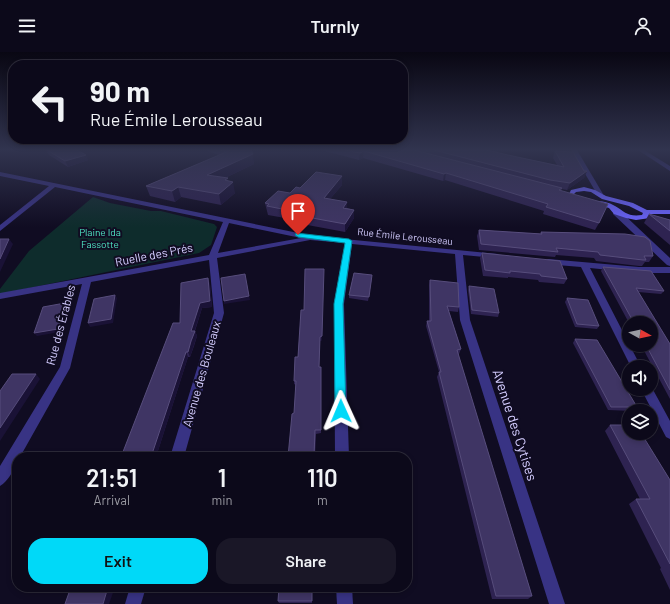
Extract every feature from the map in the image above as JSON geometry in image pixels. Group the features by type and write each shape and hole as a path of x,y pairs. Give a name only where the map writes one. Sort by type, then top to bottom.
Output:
{"main road":[{"path":"571,195 573,191 577,189 584,189 622,203 631,204 646,212 670,212"},
{"path":"602,196 603,201 594,203 633,218 647,216 646,212"},
{"path":"614,210 615,204 622,203"}],"street":[{"name":"Rue Émile Lerousseau","path":"7,176 313,238 505,257"},
{"path":"590,176 602,196"},
{"path":"584,189 594,182"},
{"path":"0,229 54,185"},
{"path":"614,210 635,228 670,263"},
{"path":"635,228 641,218"},
{"name":"Avenue des Bouleaux","path":"178,452 219,313 213,256 227,220"},
{"name":"Ruelle des Prés","path":"0,296 313,238"},
{"path":"342,452 339,304 349,241"},
{"name":"Avenue des Cytises","path":"459,252 465,320 558,604"},
{"path":"536,260 639,270 670,270"},
{"path":"584,265 632,360"},
{"name":"Rue des Érables","path":"16,452 65,368 87,281"},
{"path":"652,396 670,433"},
{"name":"Rue des Érables","path":"0,479 12,459"},
{"path":"133,604 137,592"},
{"path":"344,592 345,604"}],"green space":[{"name":"Plaine Ida Fassotte","path":"93,197 110,203 151,211 161,211 214,224 217,227 211,245 199,253 0,294 0,289 29,251"}],"building":[{"path":"170,176 212,176 228,178 225,180 233,182 219,194 178,187 172,191 146,186"},
{"path":"312,176 342,176 324,198 347,202 343,208 354,210 345,224 285,213 287,210 267,206 269,204 265,203 278,191 290,193 296,187 300,188"},
{"path":"455,176 514,176 562,188 559,190 608,204 599,223 546,207 548,204"},
{"path":"534,176 580,176 570,183"},
{"path":"649,214 670,220 670,231"},
{"path":"479,230 542,234 541,232 625,234 645,237 650,241 653,256 644,256 646,260 643,260 600,255 598,252 556,248 558,252 481,244"},
{"path":"0,239 9,239 0,259"},
{"path":"482,253 560,261 567,279 541,276 540,274 485,270"},
{"path":"603,267 651,271 664,291 636,288 653,316 630,316"},
{"path":"305,269 324,269 322,336 320,337 319,367 321,367 321,430 315,430 314,452 288,452 292,414 294,413 296,381 294,381 295,357 298,357 301,310 304,310"},
{"path":"354,273 372,275 369,297 349,295"},
{"path":"245,274 249,296 224,301 221,278"},
{"path":"208,278 210,301 200,303 191,331 195,331 188,352 186,352 153,452 123,452 173,323 180,323 181,283"},
{"path":"430,280 458,283 459,307 447,306 461,349 457,350 532,596 496,596 427,321 431,321"},
{"path":"469,286 494,289 499,313 472,310"},
{"path":"115,295 111,319 88,323 94,299"},
{"path":"567,298 588,300 599,326 577,324"},
{"path":"65,303 58,329 34,333 43,307"},
{"path":"658,324 670,344 670,390 658,368 658,360 654,360 650,352 658,352"},
{"path":"575,339 597,340 622,382 622,396 630,396 635,404 622,404 622,407 611,407"},
{"path":"12,374 36,374 0,428 0,391"},
{"path":"610,425 622,425 622,440 645,440 670,480 670,564 636,499 650,499"},
{"path":"69,592 107,592 103,604 65,604"},
{"path":"279,592 312,592 312,601 278,601"}],"route":[{"path":"298,235 313,238 349,241 339,304 341,411"}]}
